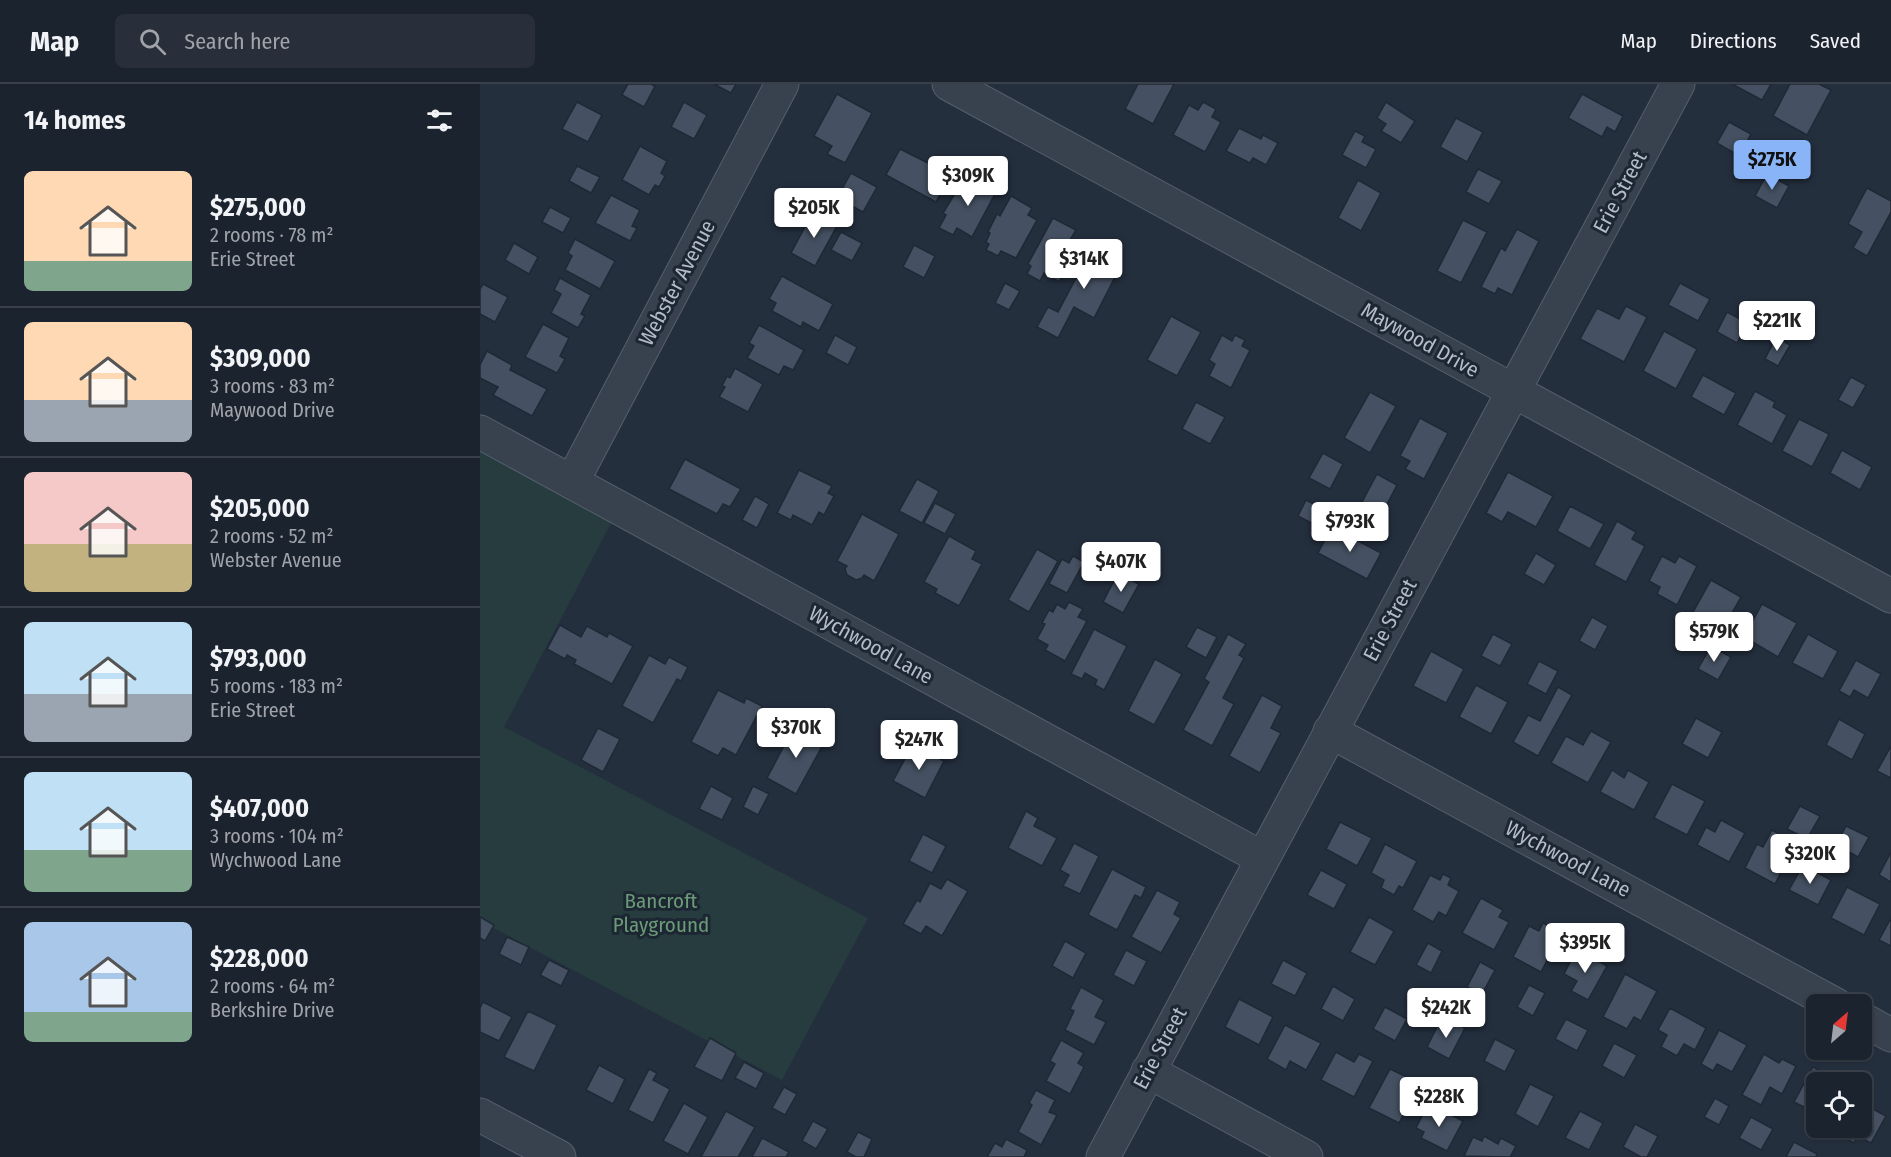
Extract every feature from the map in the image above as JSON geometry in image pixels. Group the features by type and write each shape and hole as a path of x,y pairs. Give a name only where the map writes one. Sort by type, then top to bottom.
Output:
{"street":[{"name":"Webster Avenue","path":"572,482 782,84"},
{"name":"Maywood Drive","path":"949,84 1891,596"},
{"name":"Erie Street","path":"1102,1157 1678,84"},
{"name":"Wychwood Lane","path":"480,432 1262,858"},
{"name":"Wychwood Lane","path":"1330,731 1816,994"},
{"path":"1872,1025 1891,1035"},
{"path":"1148,1071 1306,1157"},
{"path":"480,1115 559,1157"}],"green space":[{"name":"Bancroft Playground","path":"480,432 619,508 504,727 868,918 782,1080 480,921"}],"building":[{"path":"628,84 655,86 644,107 622,95"},
{"path":"714,84 736,84 731,93"},
{"path":"1138,84 1174,84 1153,124 1125,109"},
{"path":"1732,84 1771,84 1762,100"},
{"path":"1790,84 1819,84 1831,90 1807,135 1773,116"},
{"path":"837,94 872,113 845,163 827,154 832,146 814,136"},
{"path":"1582,94 1623,116 1615,132 1607,127 1602,137 1568,118"},
{"path":"577,102 602,115 588,142 562,129"},
{"path":"684,102 707,115 694,139 671,127"},
{"path":"1203,102 1216,109 1212,117 1221,122 1205,152 1173,135 1189,105 1198,110"},
{"path":"1386,102 1415,121 1401,143 1381,131 1386,124 1377,118"},
{"path":"1456,118 1483,132 1467,162 1440,147"},
{"path":"1729,122 1751,134 1739,156 1717,143"},
{"path":"1239,128 1261,139 1263,135 1278,143 1266,165 1253,158 1250,163 1226,151"},
{"path":"1355,131 1365,136 1362,142 1376,149 1366,168 1342,155"},
{"path":"640,146 667,161 661,173 665,176 659,187 655,185 649,195 622,180"},
{"path":"900,149 952,175 936,202 886,175"},
{"path":"577,166 600,177 591,193 569,181"},
{"path":"1478,169 1502,181 1489,204 1466,192"},
{"path":"851,173 877,187 863,212 837,198"},
{"path":"967,174 997,190 972,237 957,228 953,235 939,228 946,215 943,213"},
{"path":"1767,174 1789,186 1777,208 1755,196"},
{"path":"1358,180 1381,193 1361,231 1338,218"},
{"path":"1867,188 1891,201 1891,212 1867,256 1853,248 1862,232 1848,224"},
{"path":"611,195 640,210 632,226 637,228 630,241 595,223"},
{"path":"1011,196 1032,208 1028,215 1037,220 1016,258 1001,251 998,256 986,250 989,244 986,242 990,233 988,232 997,214 1000,216"},
{"path":"550,207 571,218 563,233 542,222"},
{"path":"813,212 837,226 815,266 791,253"},
{"path":"1053,218 1076,230 1070,240 1079,245 1059,282 1044,273 1040,281 1027,274 1031,266 1028,264"},
{"path":"1463,220 1487,232 1461,283 1437,271"},
{"path":"1517,229 1539,241 1512,295 1498,288 1495,294 1481,287 1501,248 1505,251"},
{"path":"841,232 862,243 852,261 831,250"},
{"path":"575,239 615,261 600,289 565,270 572,256 568,253"},
{"path":"1095,242 1114,252 1110,260 1118,264 1112,275 1115,277 1094,318 1074,307 1058,338 1037,327 1048,307 1058,312"},
{"path":"514,243 538,257 529,274 505,260"},
{"path":"914,245 935,256 924,278 903,267"},
{"path":"782,276 833,304 819,331 803,322 801,327 772,311 776,303 769,299"},
{"path":"560,278 591,295 581,314 585,316 578,328 551,313 561,294 554,290"},
{"path":"1005,283 1020,291 1009,310 995,303"},
{"path":"1680,283 1710,299 1698,321 1668,305"},
{"path":"483,284 508,297 495,322 480,314 480,289"},
{"path":"1626,306 1647,317 1624,362 1580,339 1597,308 1619,319"},
{"path":"1727,312 1748,323 1737,343 1717,332"},
{"path":"1171,316 1201,332 1177,376 1147,360"},
{"path":"543,324 569,338 560,356 565,359 557,373 525,357"},
{"path":"759,325 804,350 793,370 784,366 779,375 747,358 754,346 749,343"},
{"path":"1664,331 1697,349 1676,389 1643,371"},
{"path":"835,335 857,347 848,365 826,353"},
{"path":"1222,335 1232,341 1235,335 1245,340 1242,346 1250,350 1231,388 1209,376 1215,364 1209,360"},
{"path":"1776,337 1790,345 1778,366 1765,359"},
{"path":"487,351 512,365 510,370 547,389 532,416 493,395 498,387 480,378 480,365"},
{"path":"735,368 763,384 748,412 719,397 725,387 722,386 727,376 730,378"},
{"path":"1703,375 1736,393 1724,415 1691,397"},
{"path":"1851,377 1866,385 1853,408 1838,400"},
{"path":"1755,391 1775,402 1773,407 1787,415 1772,444 1737,425"},
{"path":"1370,392 1396,406 1370,453 1344,438"},
{"path":"1196,402 1225,417 1210,444 1182,429"},
{"path":"1420,418 1448,433 1424,479 1405,469 1410,461 1400,456"},
{"path":"1799,419 1829,434 1812,467 1782,451"},
{"path":"1842,450 1872,467 1860,490 1830,473"},
{"path":"1323,453 1343,464 1330,489 1309,478"},
{"path":"685,459 741,489 730,507 723,504 717,514 669,489"},
{"path":"799,470 832,486 828,493 834,496 824,515 819,512 812,525 793,515 791,520 777,513"},
{"path":"1508,472 1553,496 1536,527 1508,512 1502,522 1486,513"},
{"path":"1377,474 1397,485 1382,514 1362,502"},
{"path":"917,479 939,491 922,523 899,511"},
{"path":"755,496 769,504 757,528 742,520"},
{"path":"1306,500 1329,512 1321,528 1298,516"},
{"path":"935,503 956,514 945,534 924,523"},
{"path":"1570,506 1604,524 1590,549 1557,531"},
{"path":"862,514 899,534 874,581 864,575 856,580 847,575 845,569 847,566 837,561"},
{"path":"1617,521 1636,532 1632,539 1645,546 1626,582 1594,565"},
{"path":"1332,527 1381,553 1367,579 1318,553"},
{"path":"949,536 976,551 972,559 982,564 959,606 935,593 937,589 924,582"},
{"path":"1037,549 1058,561 1029,612 1008,600"},
{"path":"1536,553 1556,565 1544,585 1524,574"},
{"path":"1073,556 1084,562 1067,593 1049,584 1062,559 1069,563"},
{"path":"1662,556 1675,563 1679,556 1697,566 1677,605 1657,594 1660,587 1649,581"},
{"path":"1118,573 1139,584 1123,613 1103,602"},
{"path":"1711,580 1741,597 1722,630 1692,614"},
{"path":"1069,602 1083,609 1078,617 1087,621 1065,661 1045,650 1048,645 1037,639 1049,610 1053,612 1057,604 1065,609"},
{"path":"1762,604 1797,623 1778,657 1744,637"},
{"path":"1592,617 1608,626 1595,650 1579,641"},
{"path":"560,625 581,637 587,626 607,637 609,633 633,646 612,684 574,664 576,660 567,655 565,659 547,649"},
{"path":"1197,627 1217,637 1206,658 1186,647"},
{"path":"1094,629 1127,646 1104,690 1095,685 1097,680 1085,673 1082,679 1071,674"},
{"path":"1228,634 1246,644 1239,655 1244,658 1223,698 1234,704 1212,746 1183,730 1209,682 1204,679"},
{"path":"1493,634 1512,644 1500,666 1481,656"},
{"path":"1808,634 1838,651 1823,679 1792,663"},
{"path":"1711,646 1731,657 1718,680 1698,669"},
{"path":"1431,651 1464,669 1446,703 1413,686"},
{"path":"649,655 665,664 669,657 688,667 681,681 677,679 653,723 622,706"},
{"path":"1155,659 1182,674 1154,725 1128,711"},
{"path":"1856,660 1881,674 1868,698 1854,690 1850,697 1839,691"},
{"path":"1539,661 1558,671 1546,694 1527,684"},
{"path":"1476,685 1508,702 1491,734 1459,717"},
{"path":"1558,687 1572,695 1538,756 1513,742 1528,715 1540,721"},
{"path":"718,690 744,703 746,698 762,706 736,755 723,748 718,756 691,742"},
{"path":"1262,695 1282,706 1271,728 1281,733 1260,773 1229,756"},
{"path":"1696,718 1722,732 1708,758 1682,744"},
{"path":"1839,719 1865,734 1852,760 1826,745"},
{"path":"795,725 825,741 796,794 767,778"},
{"path":"598,728 620,739 603,772 581,760"},
{"path":"1591,731 1611,742 1588,783 1551,763 1566,736 1583,745"},
{"path":"913,744 944,761 925,798 893,781"},
{"path":"1891,748 1891,778 1877,771"},
{"path":"1612,770 1624,778 1628,770 1649,782 1634,810 1600,792"},
{"path":"1672,784 1705,801 1687,835 1654,818"},
{"path":"711,786 733,798 722,820 699,809"},
{"path":"753,786 769,794 758,815 743,807"},
{"path":"1800,806 1820,816 1807,839 1787,829"},
{"path":"1026,811 1038,818 1034,826 1057,838 1042,866 1008,848"},
{"path":"1721,820 1745,833 1729,862 1697,845 1706,827 1715,832"},
{"path":"1340,822 1372,838 1357,866 1326,849"},
{"path":"1846,826 1869,837 1858,857 1836,845"},
{"path":"1772,830 1786,838 1776,856 1787,861 1775,884 1745,868 1757,844 1763,847"},
{"path":"923,834 946,846 932,873 909,861"},
{"path":"1074,843 1099,856 1080,894 1063,886 1069,875 1060,870"},
{"path":"1385,844 1417,861 1403,888 1399,886 1394,895 1381,888 1384,880 1371,873"},
{"path":"1891,852 1891,882 1879,875"},
{"path":"1803,865 1831,880 1818,905 1789,890"},
{"path":"1112,869 1146,887 1141,898 1135,895 1117,930 1088,915"},
{"path":"1321,870 1347,884 1334,909 1307,895"},
{"path":"1443,874 1451,878 1448,885 1459,891 1446,916 1439,912 1433,922 1412,910 1430,875 1440,880"},
{"path":"947,879 968,891 942,936 926,926 921,934 903,924 917,900 920,902 930,883 941,889"},
{"path":"1847,887 1880,904 1864,935 1831,918"},
{"path":"1157,890 1180,902 1174,914 1181,918 1161,953 1131,937"},
{"path":"1481,898 1503,910 1499,917 1509,922 1494,950 1462,933"},
{"path":"480,917 494,925 485,941 480,938"},
{"path":"1369,917 1394,931 1375,965 1350,952"},
{"path":"1891,918 1891,946 1879,940"},
{"path":"1543,923 1562,932 1541,972 1513,957 1529,926 1539,931"},
{"path":"507,937 529,947 521,965 499,954"},
{"path":"1065,941 1086,953 1073,978 1052,966"},
{"path":"1428,943 1442,951 1431,973 1416,965"},
{"path":"1577,949 1607,966 1588,1000 1571,991 1577,981 1564,974"},
{"path":"1126,950 1147,961 1134,986 1113,975"},
{"path":"549,960 569,970 561,986 540,975"},
{"path":"1283,960 1307,973 1295,996 1271,984"},
{"path":"1480,962 1495,970 1482,994 1467,987"},
{"path":"1625,974 1657,991 1641,1021 1634,1017 1627,1029 1603,1017"},
{"path":"1529,985 1545,993 1533,1016 1517,1007"},
{"path":"1333,986 1355,999 1343,1021 1321,1009"},
{"path":"1081,987 1104,1000 1095,1017 1106,1022 1094,1045 1065,1030 1074,1011 1070,1009"},
{"path":"1239,999 1273,1017 1259,1045 1225,1027"},
{"path":"483,1002 512,1017 499,1041 480,1032 480,1008"},
{"path":"1385,1007 1407,1019 1395,1041 1373,1029"},
{"path":"1670,1008 1706,1028 1695,1050 1684,1044 1677,1056 1661,1047 1667,1035 1658,1030"},
{"path":"528,1011 557,1025 534,1071 504,1057"},
{"path":"1566,1019 1588,1030 1577,1051 1555,1039"},
{"path":"1452,1021 1465,1028 1449,1059 1427,1047 1439,1023 1449,1028"},
{"path":"1285,1025 1321,1043 1306,1070 1290,1061 1286,1070 1267,1059"},
{"path":"1719,1030 1747,1045 1732,1072 1717,1064 1713,1071 1701,1064"},
{"path":"710,1038 736,1053 722,1081 694,1067"},
{"path":"1495,1039 1516,1050 1505,1072 1484,1061"},
{"path":"1061,1040 1084,1053 1078,1063 1084,1067 1070,1094 1046,1081 1055,1064 1050,1061"},
{"path":"1614,1043 1637,1055 1624,1078 1602,1066"},
{"path":"1336,1052 1354,1062 1359,1054 1373,1061 1354,1097 1321,1080"},
{"path":"1764,1054 1779,1063 1782,1059 1796,1066 1782,1094 1770,1087 1761,1105 1742,1095"},
{"path":"744,1062 764,1073 756,1089 735,1078"},
{"path":"599,1065 625,1079 613,1104 586,1090"},
{"path":"1813,1067 1822,1072 1810,1072"},
{"path":"649,1069 657,1073 653,1080 670,1089 653,1123 628,1110"},
{"path":"1390,1069 1407,1077 1402,1086 1415,1093 1399,1123 1369,1108"},
{"path":"1806,1080 1806,1108 1794,1102"},
{"path":"1530,1084 1554,1096 1538,1127 1515,1114"},
{"path":"784,1087 797,1094 785,1115 772,1108"},
{"path":"1036,1090 1055,1100 1049,1112 1057,1115 1041,1145 1018,1132 1032,1105 1029,1103"},
{"path":"1715,1098 1729,1106 1719,1125 1704,1117"},
{"path":"684,1103 708,1117 688,1154 663,1141"},
{"path":"1436,1107 1463,1121 1447,1151 1421,1138 1424,1132 1416,1128 1424,1112 1432,1116"},
{"path":"1872,1108 1886,1116 1871,1143 1861,1138 1872,1138"},
{"path":"726,1111 755,1127 738,1157 701,1157"},
{"path":"1580,1111 1603,1123 1589,1150 1565,1138"},
{"path":"1751,1117 1773,1129 1761,1150 1739,1138"},
{"path":"813,1121 828,1129 816,1149 802,1141"},
{"path":"1635,1124 1658,1136 1647,1157 1641,1157 1623,1147"},
{"path":"858,1132 872,1139 864,1157 856,1157 847,1152"},
{"path":"1484,1136 1498,1144 1501,1138 1516,1146 1510,1157 1464,1156 1473,1137 1482,1141"},
{"path":"762,1138 789,1152 786,1157 752,1157"},
{"path":"1844,1138 1856,1138 1854,1143"},
{"path":"1006,1139 1027,1150 1024,1157 987,1157 995,1143 1002,1147"},
{"path":"1794,1142 1817,1154 1816,1157 1786,1157"}]}
